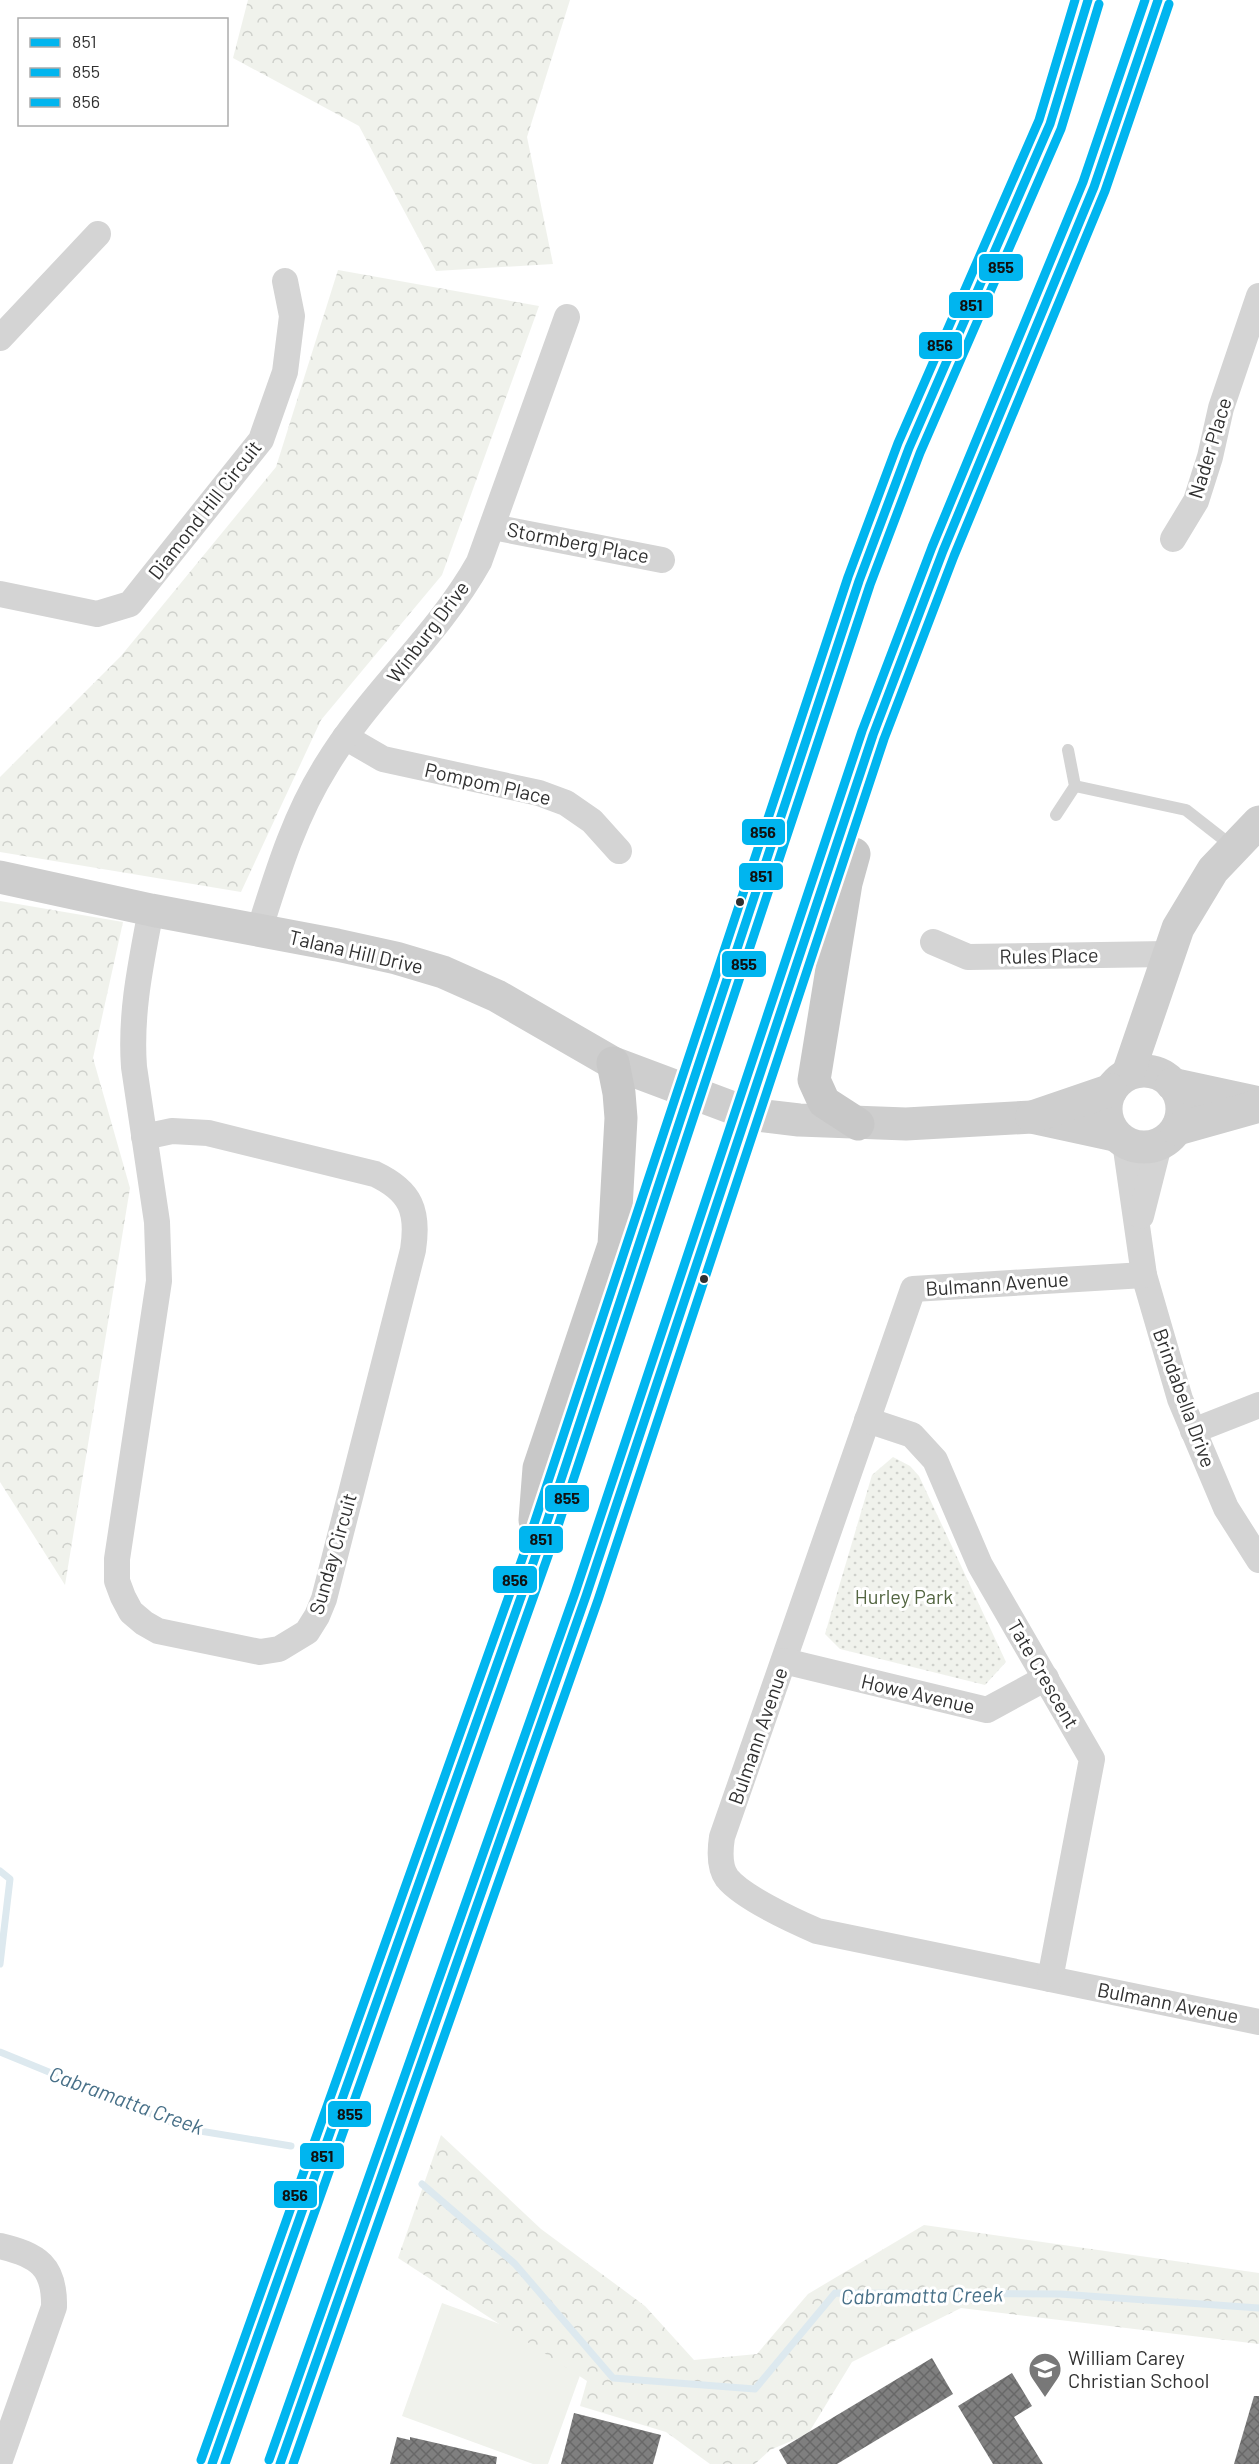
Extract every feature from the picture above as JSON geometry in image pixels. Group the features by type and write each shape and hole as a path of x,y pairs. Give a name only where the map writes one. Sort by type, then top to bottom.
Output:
{"main road":[{"path":"212,2464 537,1552 859,581 909,448 1050,124 1088,0"},
{"path":"280,2464 501,1842 749,1114 874,732 919,612 1100,175 1129,96 1158,0"},
{"path":"858,1124 824,1102 814,1080 846,883 919,612"},
{"path":"537,1552 535,1523 539,1468 614,1245 621,1118 620,1093 612,1063"}],"street":[{"path":"0,338 98,234"},
{"name":"Diamond Hill Circuit","path":"0,594 97,614 130,604 261,441 285,372 292,316 285,281"},
{"name":"Nader Place","path":"1173,539 1196,501 1210,457 1221,408 1249,355 1259,296"},
{"name":"Winburg Drive","path":"260,931 284,850 325,766 345,737 462,593 479,562 567,317"},
{"name":"Stormberg Place","path":"493,526 662,560"},
{"name":"Pompom Place","path":"345,737 383,759 539,793 566,803 592,821 619,851"},
{"path":"1120,1139 1106,1113 1158,991 1178,928 1195,897 1233,847 1259,822"},
{"name":"Talana Hill Drive","path":"0,877 151,910 396,958 443,972 497,996 612,1063 749,1114 858,1124 906,1124 1032,1116"},
{"name":"Sunday Circuit","path":"144,1137 172,1131 208,1133 375,1174 392,1182 414,1210 416,1228 413,1250 324,1599 317,1617 307,1632 279,1649 260,1652 158,1631 131,1611 117,1581 117,1559 159,1281 157,1222 144,1137 132,1042 136,985 151,910"},
{"name":"Rules Place","path":"933,942 968,957 1168,954"},
{"path":"1158,991 1168,1080 1182,1106 1168,1137"},
{"path":"1032,1116 1120,1082 1140,1071 1259,1105"},
{"path":"1032,1116 1147,1148 1168,1137 1259,1105"},
{"name":"Brindabella Drive","path":"1139,1225 1168,1137"},
{"name":"Brindabella Drive","path":"1120,1139 1139,1225 1144,1275 1162,1342 1193,1431 1226,1508 1259,1560"},
{"name":"Bulmann Avenue","path":"1144,1275 913,1289 722,1837 721,1863 726,1877 786,1917 817,1930 1259,2022"},
{"path":"1193,1431 1259,1405"},
{"name":"Tate Crescent","path":"867,1420 912,1435 935,1460 980,1564 1092,1759 1050,1979"},
{"name":"Howe Avenue","path":"784,1661 987,1710 1046,1678"},
{"path":"0,2246 28,2255 48,2272 54,2295 54,2307 0,2460"}],"lane":[{"path":"1056,815 1075,786 1068,750"},
{"path":"1075,786 1186,810 1233,847"}],"green space":[{"path":"248,0 570,0 527,137 553,264 436,271 359,126 233,58"},
{"path":"338,270 539,306 442,575 321,720 241,892 0,852 0,777 121,656 276,467"},
{"path":"0,901 123,922 93,1058 130,1188 65,1585 0,1482"},
{"name":"Hurley Park","path":"893,1457 910,1466 919,1476 1006,1662 985,1685 840,1649 825,1634 872,1475"},
{"path":"441,2135 541,2229 645,2306 694,2360 757,2354 808,2294 924,2225 1259,2273 1259,2344 961,2308 852,2362 808,2434 770,2450 755,2464 710,2464 666,2432 580,2406 587,2381 398,2258"},
{"path":"442,2303 587,2356 548,2464 533,2464 402,2416"}],"building":[{"path":"932,2358 953,2394 837,2464 787,2464 779,2450"},
{"path":"1012,2373 1032,2406 1014,2417 1043,2464 993,2464 958,2406"},
{"path":"1254,2396 1259,2396 1259,2464 1234,2464"},
{"path":"574,2413 661,2435 653,2464 561,2464"},
{"path":"397,2437 410,2440 410,2437 497,2457 496,2464 390,2464"}],"waterway":[{"name":"Cabramatta Creek","path":"0,1871 10,1879 0,1964"},
{"name":"Cabramatta Creek","path":"0,2052 188,2129 291,2146"},
{"name":"Cabramatta Creek","path":"422,2184 515,2264 613,2378 755,2389 835,2293 1060,2294 1259,2308"}],"transit line":[{"name":"856","path":"201,2460 526,1548 848,577 898,443 1039,120 1075,0"},
{"name":"851","path":"212,2464 537,1552 859,581 909,448 1050,124 1088,0"},
{"name":"856","path":"269,2460 575,1593 862,731 932,547 1083,182 1145,0"},
{"name":"851","path":"280,2464 586,1596 873,735 943,551 1094,187 1158,0"},
{"name":"855","path":"225,2464 548,1556 870,585 920,453 1061,129 1099,4"},
{"name":"855","path":"293,2464 598,1600 884,739 954,556 1105,191 1169,4"}],"place":[{"name":"William Carey Christian School","path":"1045,2398"}]}
